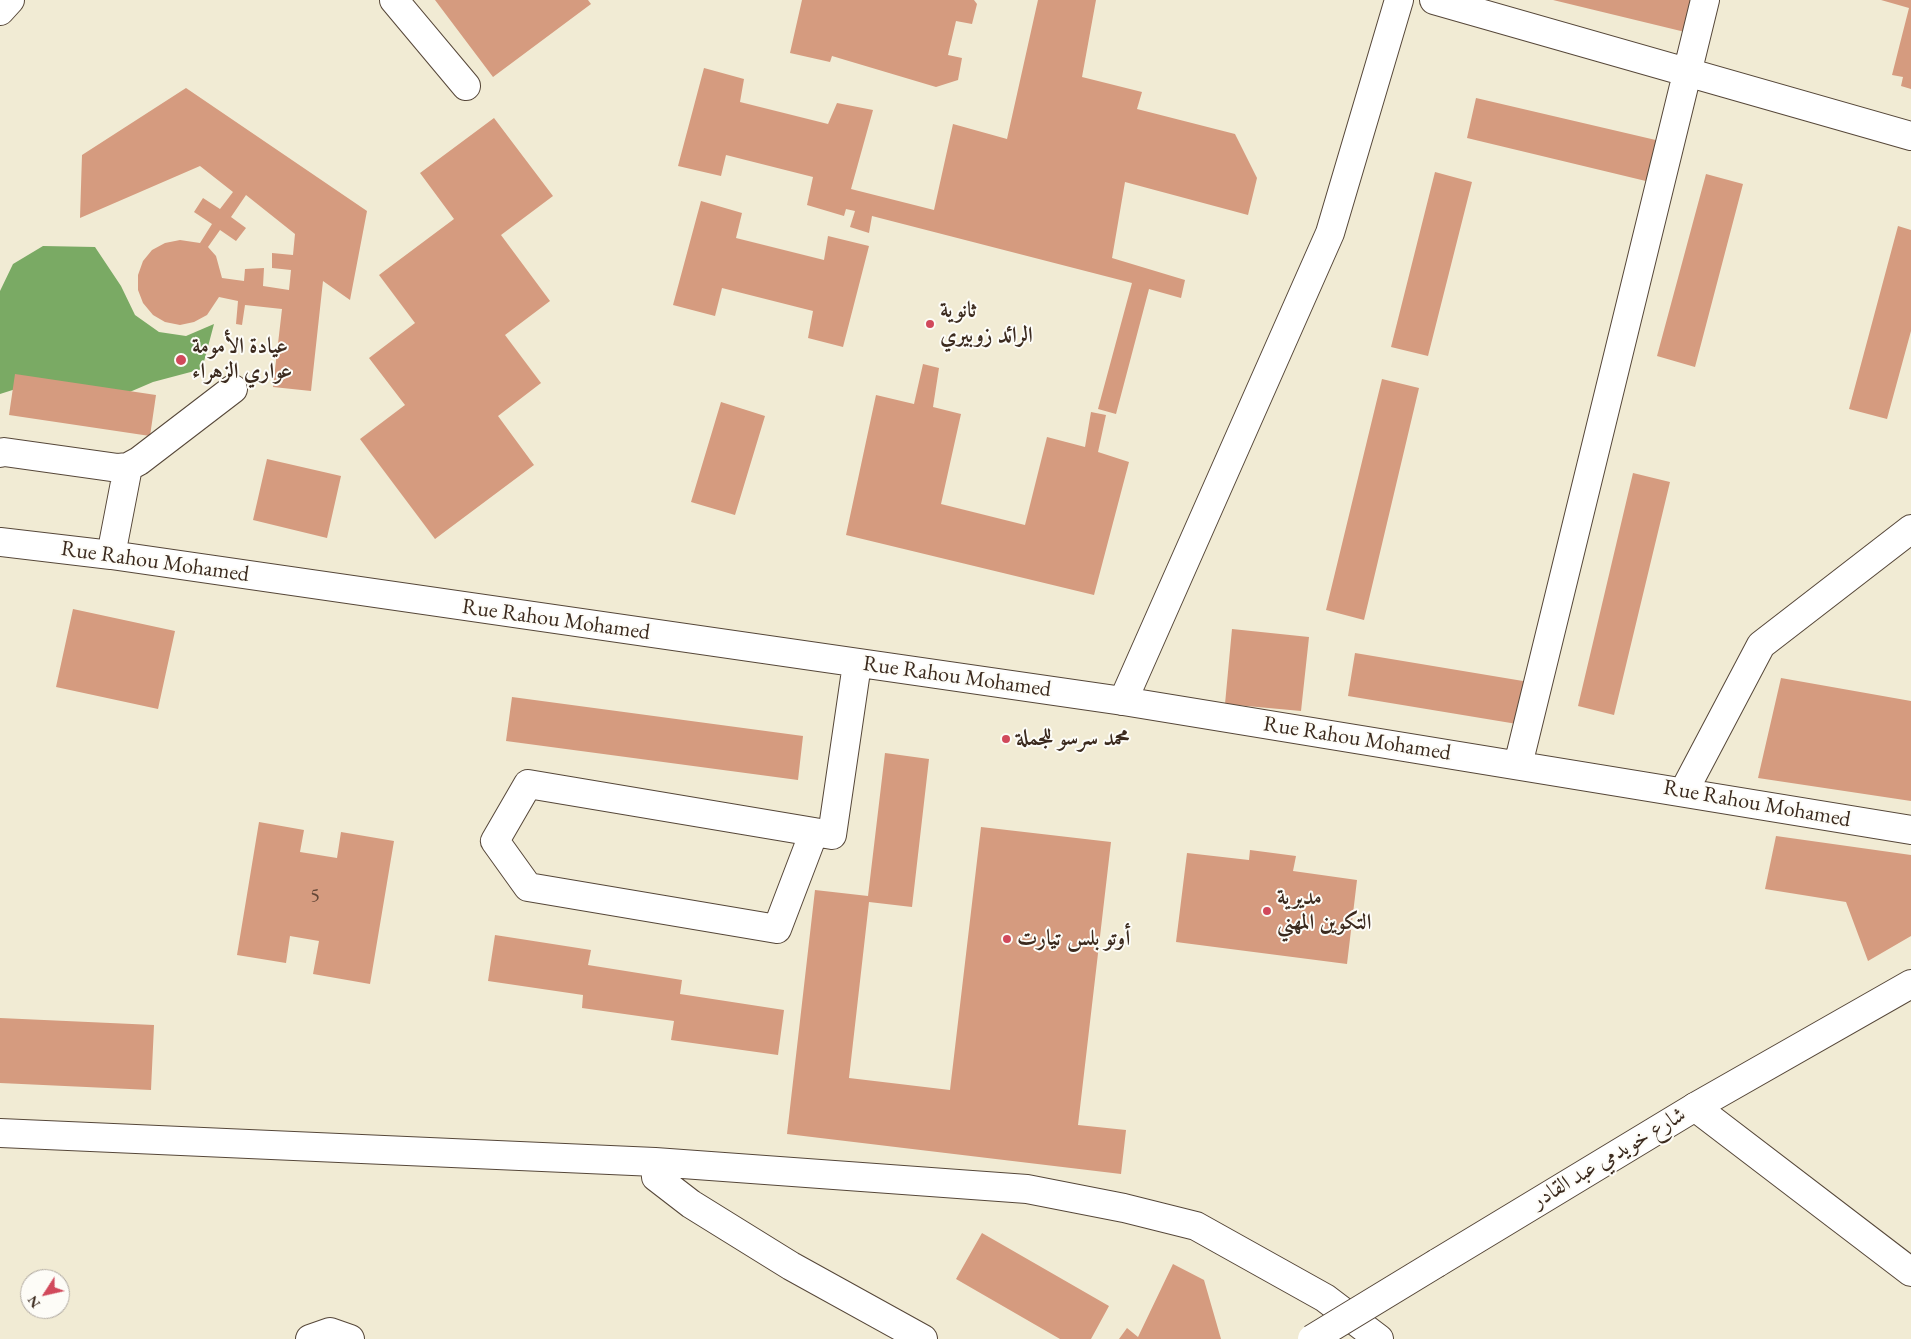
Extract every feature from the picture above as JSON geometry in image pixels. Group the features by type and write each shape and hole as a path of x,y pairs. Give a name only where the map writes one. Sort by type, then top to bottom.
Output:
{"street":[{"path":"0,11 10,0"},
{"path":"394,0 466,86"},
{"path":"1123,701 1330,233 1399,0"},
{"path":"1434,0 1911,136"},
{"path":"1518,765 1705,0"},
{"path":"0,453 118,468 128,467 139,461 233,389"},
{"path":"111,555 128,467"},
{"path":"1684,791 1760,646 1911,529"},
{"name":"Rue Rahou Mohamed","path":"0,542 111,555 1123,701 1684,791 1911,830"},
{"path":"814,832 778,929 528,887 495,841 528,784 832,835 857,664"},
{"name":"شارع خويدمي عبد القادر","path":"1312,1339 1695,1107 1911,984"},
{"path":"1695,1107 1911,1272"},
{"path":"0,1133 655,1162 1028,1189 1142,1212 1196,1226 1325,1298 1379,1339"},
{"path":"655,1162 656,1177 691,1204 791,1266 923,1339"},
{"path":"310,1339 330,1332 350,1339"}],"green space":[{"path":"43,246 95,247 121,286 135,315 159,332 186,336 214,324 202,369 153,382 111,400 22,387 0,394 0,291 13,264"}],"building":[{"path":"435,0 588,0 591,4 493,77"},
{"path":"802,0 974,0 977,4 972,24 956,21 948,55 962,58 958,80 936,87 832,56 830,62 790,53"},
{"path":"1038,0 1096,0 1082,77 1142,92 1137,109 1235,134 1257,178 1248,215 1125,182 1112,258 1185,280 1181,298 1149,289 1116,414 1098,409 1132,283 872,216 869,233 850,227 855,211 846,209 844,216 807,205 813,177 726,155 721,176 678,166 704,68 744,79 740,102 828,124 837,103 873,110 851,189 934,210 953,124 1007,139"},
{"path":"1553,0 1692,0 1685,32"},
{"path":"1881,0 1911,0 1911,89 1901,86 1903,77 1892,75 1909,8"},
{"path":"186,88 367,211 350,300 323,281 311,391 273,387 282,309 245,305 242,325 236,324 238,301 219,297 207,315 194,322 180,325 165,322 153,315 143,303 138,290 138,275 143,261 152,250 165,243 180,240 200,243 212,224 194,212 203,198 220,209 233,192 200,166 80,218 82,155","holes":["246,195 295,234 293,255 272,253 272,268 291,270 289,290 263,286 264,268 245,269 244,281 222,278 216,256 208,247 220,230 236,241 246,228 231,217"]},
{"path":"1476,98 1660,141 1650,182 1467,138"},
{"path":"494,118 553,196 501,235 550,301 505,335 541,383 498,416 534,465 435,539 360,439 405,405 369,358 415,323 379,275 454,219 420,173"},
{"path":"1435,172 1472,182 1428,356 1391,347"},
{"path":"1706,174 1743,184 1695,367 1657,356"},
{"path":"701,201 742,213 736,238 824,260 828,236 869,246 843,347 808,338 813,311 722,288 715,316 673,305"},
{"path":"1898,226 1911,230 1911,331 1887,419 1849,409"},
{"path":"923,364 939,368 933,407 961,414 941,504 1025,525 1047,437 1085,447 1091,412 1106,415 1098,452 1129,462 1094,595 846,535 876,395 914,404"},
{"path":"15,374 156,395 150,436 9,415"},
{"path":"1382,379 1419,388 1364,620 1326,610"},
{"path":"721,402 765,416 735,515 691,502"},
{"path":"267,459 341,476 327,538 253,520"},
{"path":"1633,473 1670,482 1614,715 1578,706"},
{"path":"73,609 175,631 158,709 56,687"},
{"path":"1232,629 1309,637 1301,711 1225,704"},
{"path":"1355,653 1529,682 1523,725 1348,696"},
{"path":"1781,678 1911,701 1911,801 1758,778"},
{"path":"512,697 803,736 798,780 506,741"},
{"path":"885,753 929,759 912,907 869,902 849,1078 950,1090 981,827 1111,842 1078,1125 1126,1130 1121,1174 787,1134 815,890 868,896"},
{"path":"259,822 304,830 300,852 337,858 341,832 394,841 370,984 313,974 319,941 290,936 286,963 237,955"},
{"path":"1776,836 1911,855 1911,936 1868,961 1846,902 1765,889"},
{"name":"مديرية التكوين المهني","path":"1250,850 1296,856 1293,871 1357,880 1347,964 1176,942 1187,853 1249,860"},
{"path":"495,935 591,950 588,965 682,980 680,994 784,1010 778,1055 671,1040 674,1021 582,1008 583,995 488,981"},
{"path":"0,1018 154,1025 151,1090 0,1083"},
{"path":"982,1233 1109,1306 1091,1339 1060,1339 956,1279"},
{"path":"1173,1264 1204,1280 1221,1339 1119,1339 1127,1328 1138,1337"}],"place":[{"name":"ثانوية الرائد زوبيري","path":"930,324"},
{"name":"عيادة الأمومة عواري الزهراء","path":"181,360"},
{"name":"محمد سرسو للجملة","path":"1006,739"},
{"name":"مديرية التكوين المهني","path":"1267,911"},
{"name":"أوتو بلس تيارت","path":"1007,939"}]}
